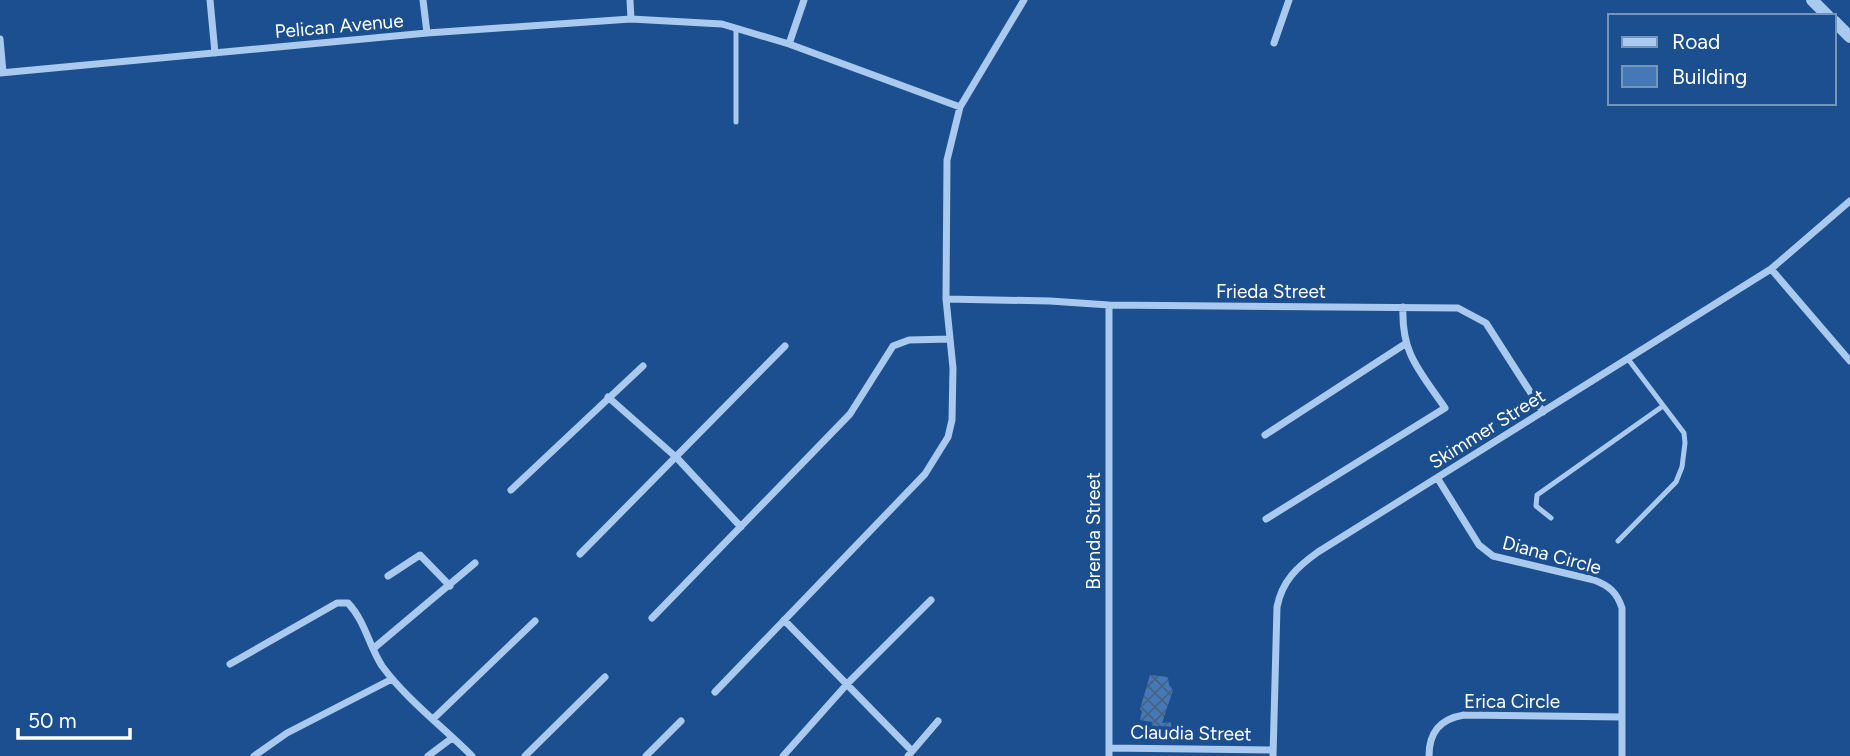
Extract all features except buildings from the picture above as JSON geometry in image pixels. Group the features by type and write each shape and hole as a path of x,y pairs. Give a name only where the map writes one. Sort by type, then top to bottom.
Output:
{"street":[{"path":"210,0 215,53"},
{"path":"423,0 426,33"},
{"path":"630,0 631,19"},
{"path":"789,44 804,0"},
{"path":"715,692 925,474 942,450 951,431 953,368 946,299 947,160 960,107 1024,0"},
{"path":"1274,43 1289,0"},
{"path":"1812,0 1826,14"},
{"name":"Pelican Avenue","path":"2,72 426,33 631,19 722,24 789,44 960,107"},
{"path":"1836,24 1850,37"},
{"path":"0,39 2,72"},
{"name":"Skimmer Street","path":"1273,753 1277,607 1279,596 1288,579 1318,552 1771,269 1850,201"},
{"path":"1771,269 1850,361"},
{"name":"Frieda Street","path":"946,299 1050,301 1109,306 1458,308 1486,323 1543,412"},
{"name":"Brenda Street","path":"1109,306 1109,752"},
{"path":"1266,519 1445,408 1410,358 1402,327 1403,307"},
{"path":"652,618 850,414 893,346 909,340 950,339"},
{"path":"1265,435 1405,344"},
{"path":"580,554 785,346"},
{"path":"511,490 643,366"},
{"path":"608,397 677,458 741,527"},
{"name":"Diana Circle","path":"1438,478 1479,544 1493,556 1594,580 1604,584 1618,597 1622,608 1622,756"},
{"path":"388,576 420,555 450,586"},
{"path":"374,648 475,563"},
{"path":"783,756 848,683 931,600"},
{"path":"230,664 342,602 351,606 380,662 392,679 472,756"},
{"path":"784,620 848,683 910,753 938,720"},
{"path":"433,719 536,621"},
{"path":"525,756 605,677"},
{"path":"254,756 287,733 392,679"},
{"name":"Erica Circle","path":"1429,756 1433,734 1438,726 1450,718 1464,715 1622,716"},
{"path":"646,756 681,721"},
{"path":"428,756 452,738"},
{"name":"Claudia Street","path":"1109,752 1273,753"}],"lane":[{"path":"736,28 736,122"},
{"path":"1618,541 1676,482 1682,467 1685,443 1684,433 1628,359"},
{"path":"1551,518 1535,503 1537,495 1664,406"}]}
